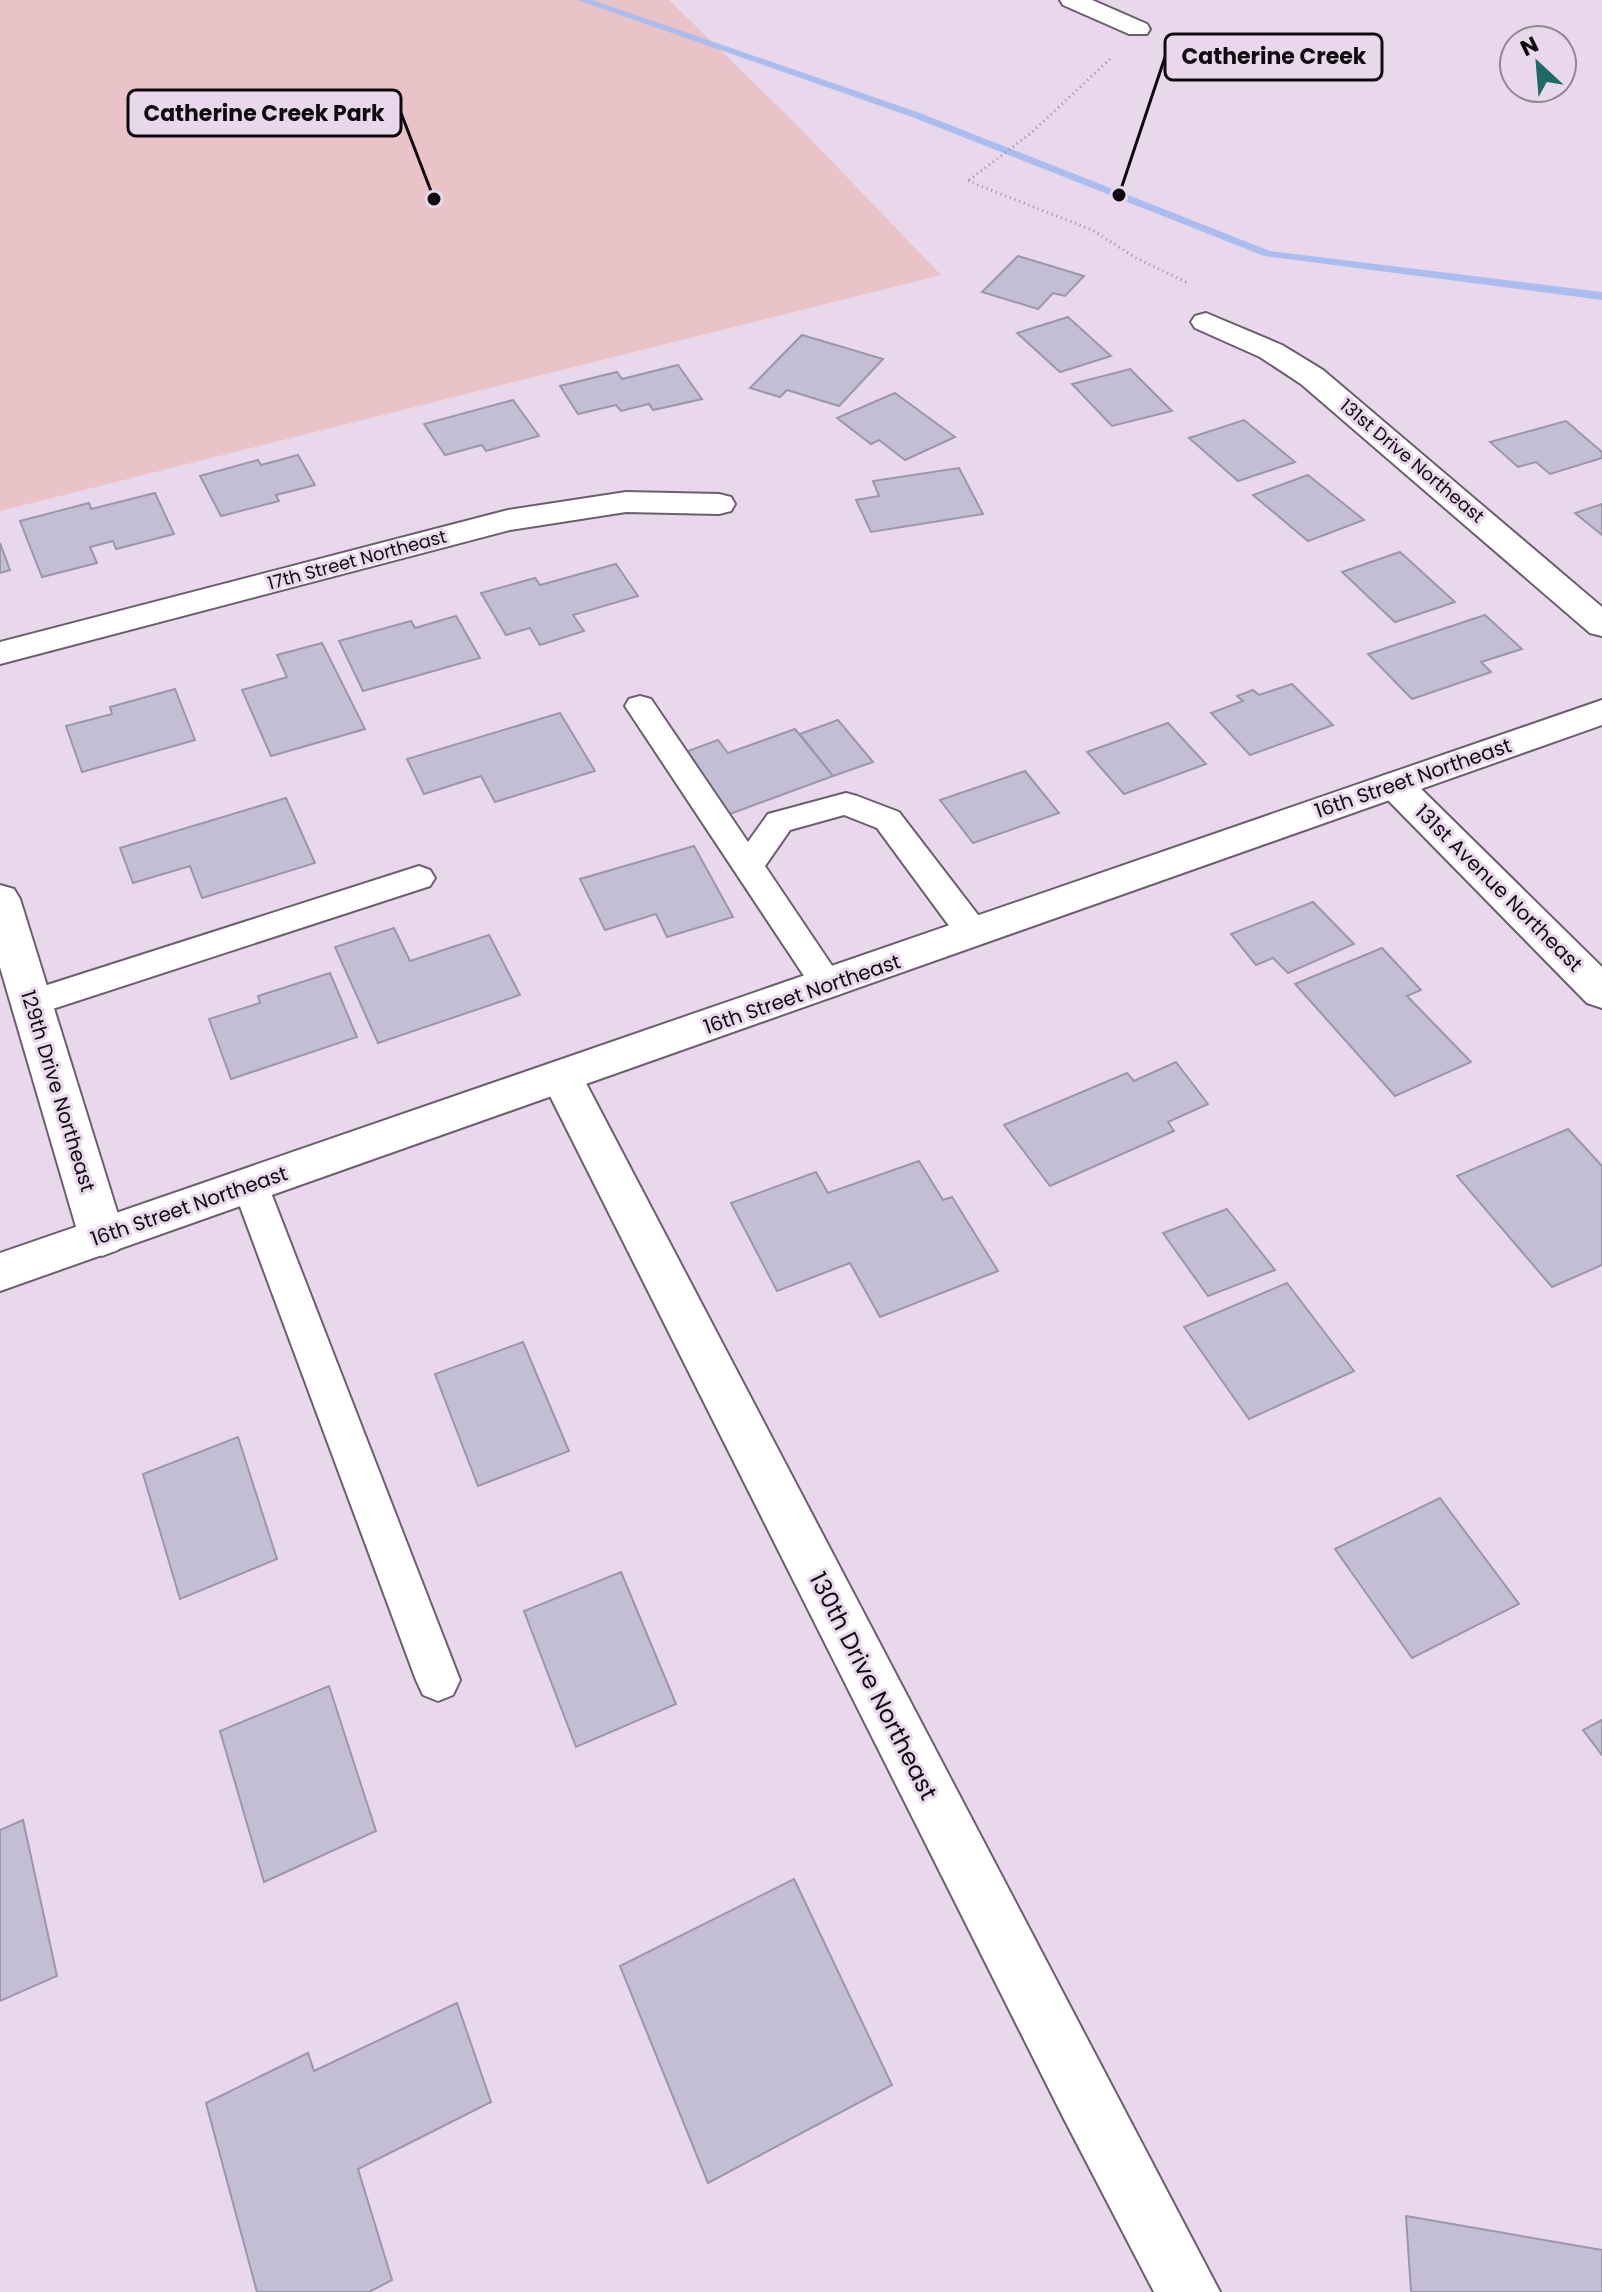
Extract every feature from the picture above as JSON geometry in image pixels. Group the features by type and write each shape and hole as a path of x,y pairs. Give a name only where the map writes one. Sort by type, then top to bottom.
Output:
{"street":[{"path":"1072,0 1138,29"},
{"name":"131st Drive Northeast","path":"1206,322 1271,351 1312,377 1602,625"},
{"name":"17th Street Northeast","path":"0,653 508,520 626,502 719,504"},
{"name":"16th Street Northeast","path":"0,1272 1602,712"},
{"name":"131st Avenue Northeast","path":"1395,785 1602,992"},
{"name":"129th Drive Northeast","path":"0,899 102,1237"},
{"name":"130th Drive Northeast","path":"562,1078 1084,2096 1188,2292"}],"lane":[{"path":"640,706 828,985"},
{"path":"748,866 779,822 846,804 888,820 973,933"},
{"path":"31,1003 419,878"},
{"path":"250,1185 438,1680"}],"path":[{"path":"1138,29 1119,51 1030,134 968,181 1092,230 1136,258 1199,288 1206,322"}],"shaded area":[{"path":"0,0 669,0 795,123 941,275 0,511"}],"building":[{"path":"1018,256 1084,276 1065,296 1053,293 1038,309 982,292"},
{"path":"1068,317 1111,356 1060,372 1017,333"},
{"path":"802,335 883,359 839,406 787,390 780,397 750,388"},
{"path":"678,365 702,399 653,410 649,404 621,411 616,405 578,414 560,386 617,372 622,379"},
{"path":"1130,369 1172,411 1112,426 1072,384"},
{"path":"895,393 955,437 905,460 879,440 871,444 837,418"},
{"path":"513,400 539,436 486,451 482,445 445,455 424,424"},
{"path":"1244,420 1295,462 1238,481 1189,438"},
{"path":"1566,421 1602,452 1602,458 1550,474 1536,462 1518,467 1490,442"},
{"path":"298,455 315,485 276,495 279,501 221,516 200,476 258,460 261,465"},
{"path":"959,468 983,514 871,532 856,500 879,496 873,481"},
{"path":"1308,475 1364,520 1308,541 1253,495"},
{"path":"155,493 174,534 116,549 113,541 90,547 97,563 42,577 20,521 89,503 91,509"},
{"path":"1602,504 1602,535 1575,513"},
{"path":"0,543 10,570 0,573"},
{"path":"1400,552 1455,602 1395,622 1342,572"},
{"path":"616,564 638,596 573,615 584,631 540,645 530,628 506,635 481,593 535,578 540,585"},
{"path":"1485,615 1522,649 1481,662 1491,672 1412,699 1368,654"},
{"path":"456,616 480,658 363,691 339,641 411,621 415,628"},
{"path":"322,643 365,729 271,756 242,690 287,677 277,655"},
{"path":"1292,684 1333,725 1250,755 1211,713 1243,701 1237,696 1253,690 1259,695"},
{"path":"175,689 195,740 82,772 66,726 112,714 110,707"},
{"path":"560,713 595,771 495,802 481,776 424,794 407,759"},
{"path":"838,720 873,762 833,776 800,734"},
{"path":"1168,723 1206,764 1124,794 1087,752"},
{"path":"795,729 833,776 727,815 683,753 718,740 728,753"},
{"path":"1025,771 1059,813 973,843 940,800"},
{"path":"286,798 315,863 202,898 190,866 133,883 120,848"},
{"path":"694,846 733,917 667,937 656,914 605,930 580,879"},
{"path":"1313,902 1354,944 1288,973 1273,958 1256,965 1231,934"},
{"path":"394,928 410,961 489,935 520,995 378,1043 335,947"},
{"path":"1382,948 1421,990 1407,996 1471,1062 1395,1096 1295,984"},
{"path":"330,973 357,1037 231,1079 209,1019 260,1003 258,996"},
{"path":"1176,1062 1208,1104 1168,1122 1174,1131 1050,1186 1004,1125 1127,1073 1134,1081"},
{"path":"1568,1129 1602,1166 1602,1265 1552,1287 1457,1176"},
{"path":"919,1161 943,1200 952,1197 998,1271 880,1317 850,1263 777,1291 731,1203 816,1172 828,1193"},
{"path":"1227,1209 1275,1270 1208,1296 1163,1233"},
{"path":"1287,1283 1354,1371 1249,1419 1184,1327"},
{"path":"523,1342 569,1451 478,1486 435,1374"},
{"path":"238,1437 277,1559 180,1599 143,1474"},
{"path":"1440,1498 1519,1604 1412,1658 1335,1549"},
{"path":"621,1572 676,1704 576,1747 524,1611"},
{"path":"329,1686 376,1831 264,1882 220,1731"},
{"path":"1602,1720 1602,1755 1583,1730"},
{"path":"23,1820 57,1976 0,2001 0,1830"},
{"path":"794,1879 892,2085 708,2183 620,1966"},
{"path":"457,2003 491,2102 358,2169 392,2280 369,2292 257,2292 206,2103 308,2053 314,2071"},
{"path":"1406,2216 1602,2250 1602,2292 1411,2292"}],"waterway":[{"path":"582,0 916,115 1268,254 1602,296"}],"place":[{"name":"Catherine Creek","path":"1119,195"},
{"name":"Catherine Creek Park","path":"434,199"}]}
